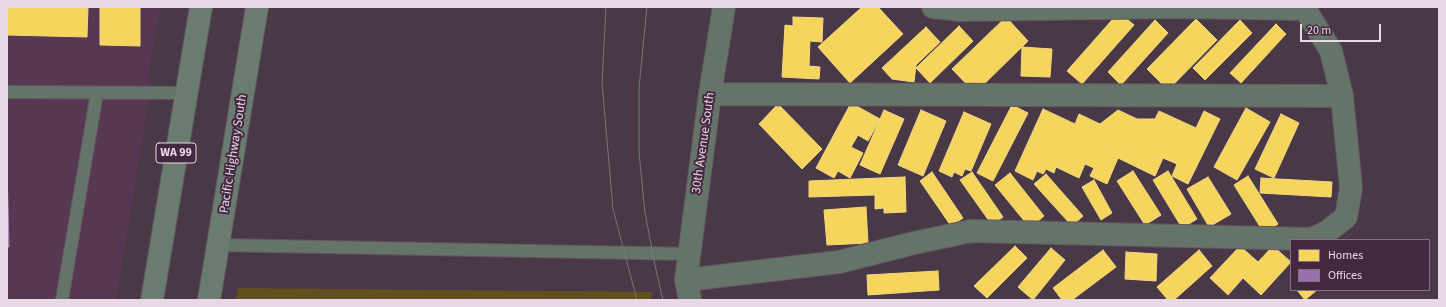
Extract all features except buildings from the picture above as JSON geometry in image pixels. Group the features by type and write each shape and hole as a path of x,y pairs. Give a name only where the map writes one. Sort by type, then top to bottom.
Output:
{"main road":[{"name":"WA 99","path":"152,300 201,7"},
{"name":"Pacific Highway South","path":"210,300 257,7"}],"street":[{"name":"30th Avenue South","path":"676,300 688,290 690,254 710,94 724,7"},
{"path":"688,290 839,262 971,231 1311,239 1328,232 1346,217 1350,188 1342,96 1331,51 1305,8 1177,7 961,10 933,7"},
{"path":"710,94 1342,96"}],"lane":[{"path":"7,92 186,93"},
{"path":"62,300 97,93"},
{"path":"219,245 690,254"}],"shaded area":[{"path":"7,7 161,7 148,75 150,93 116,300 7,300"},
{"path":"238,288 652,292 651,300 236,300"}],"tram line":[{"path":"606,7 602,83 613,209 637,300"},
{"path":"647,7 639,88 639,152 645,213 663,300"}]}
